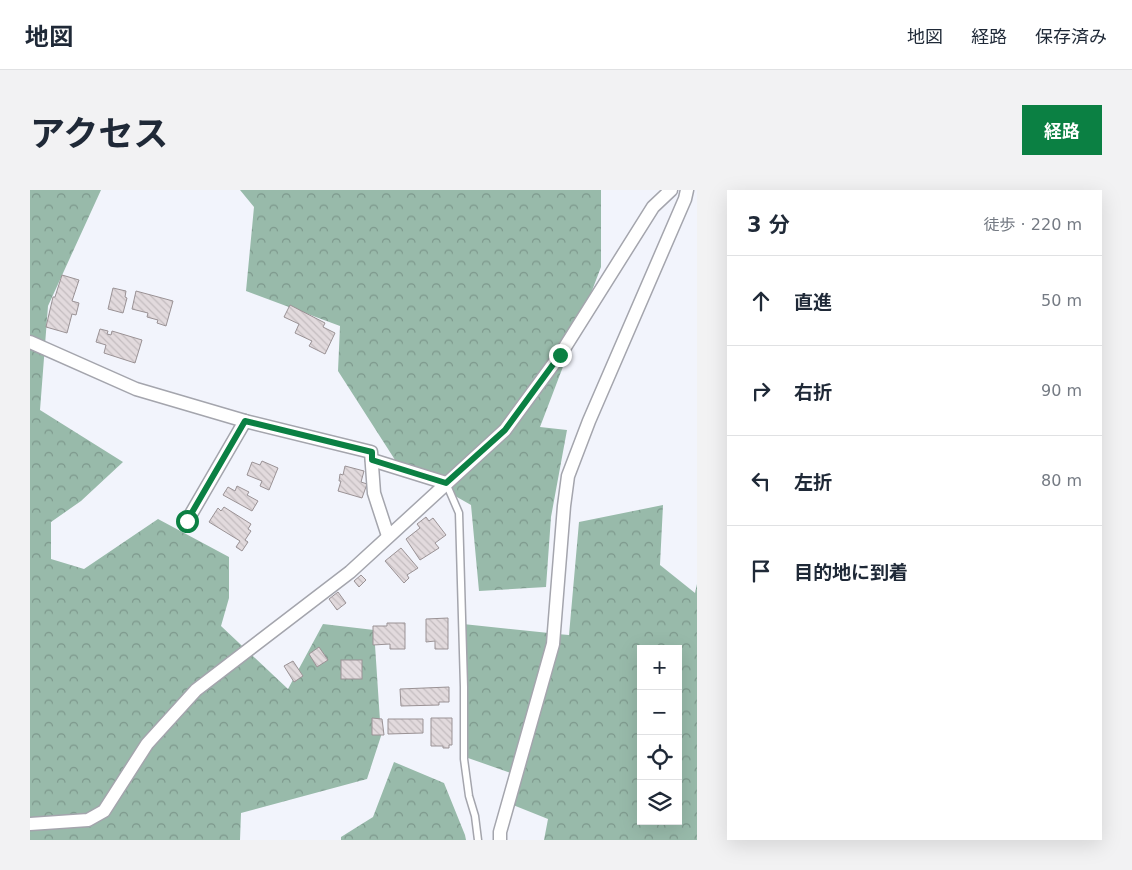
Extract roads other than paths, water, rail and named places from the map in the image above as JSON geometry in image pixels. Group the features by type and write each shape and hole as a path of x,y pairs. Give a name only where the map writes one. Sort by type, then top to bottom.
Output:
{"street":[{"path":"30,824 88,820 104,810 147,744 196,690 350,572 505,430 560,355 653,207 671,190"},
{"path":"500,840 500,832 553,644 568,476 685,199 687,190"},
{"path":"30,342 136,389 245,421 372,452 374,494 388,536"},
{"path":"187,521 245,421"},
{"path":"372,460 446,483"}],"lane":[{"path":"446,483 459,513 464,759 478,840"}]}
